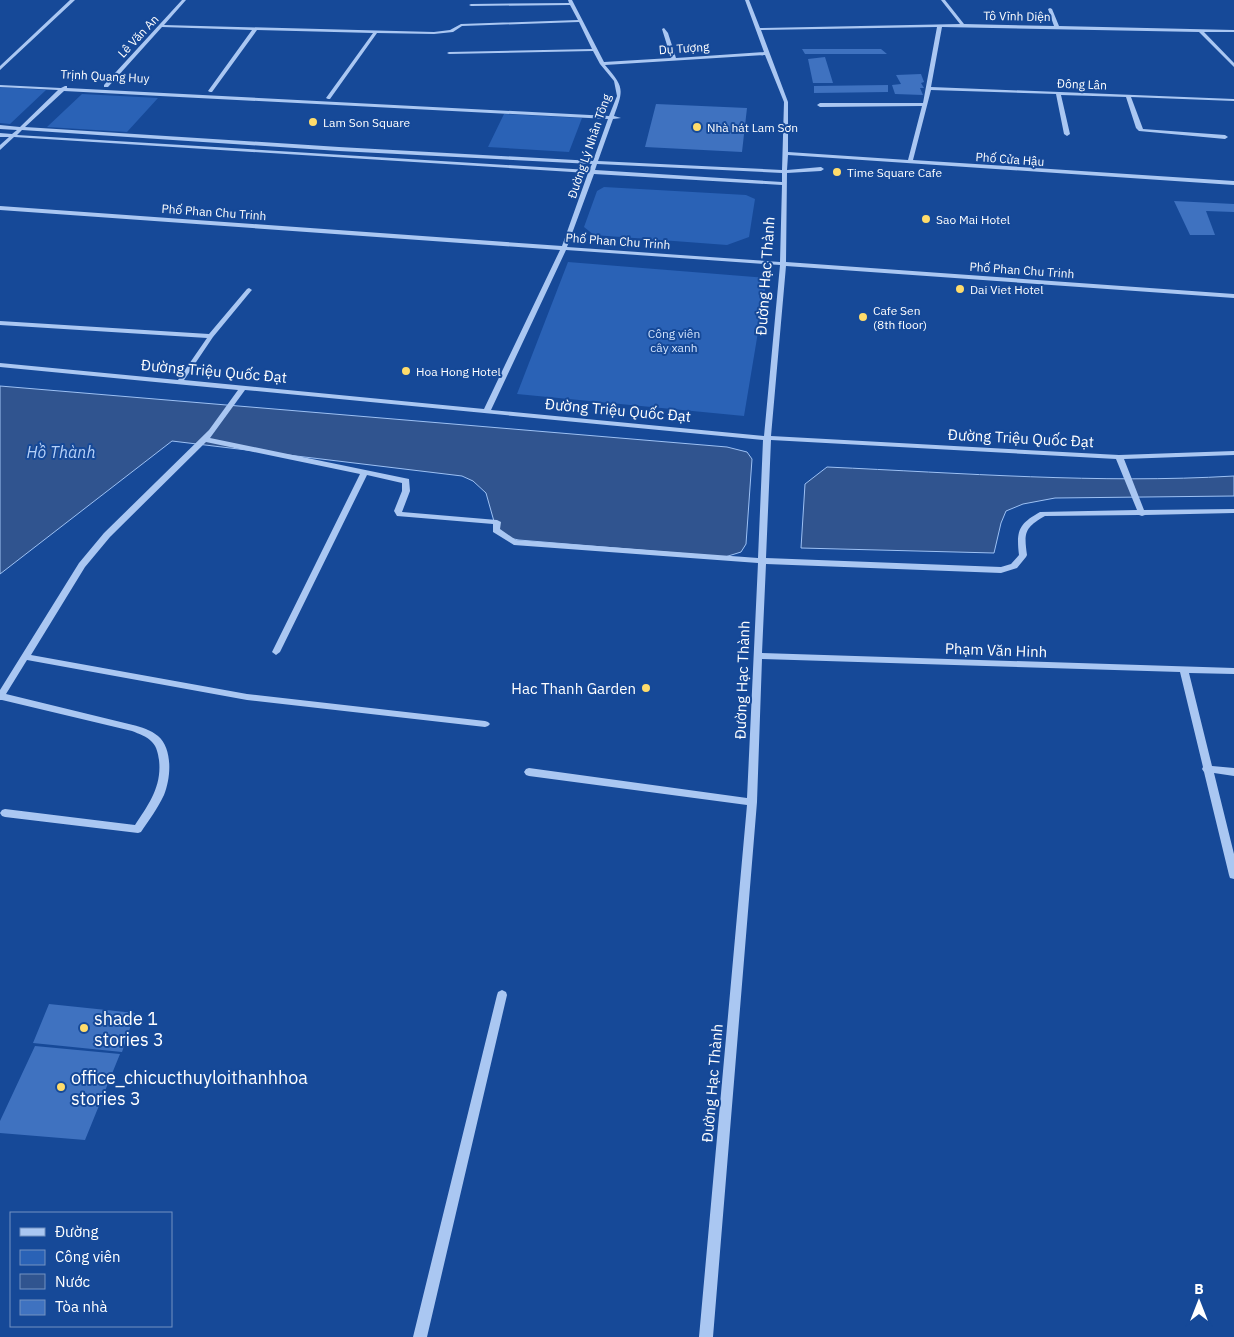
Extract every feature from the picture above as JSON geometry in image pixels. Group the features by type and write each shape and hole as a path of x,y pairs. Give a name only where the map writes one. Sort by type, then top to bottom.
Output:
{"street":[{"path":"0,69 73,0"},
{"name":"Lê Văn An","path":"106,86 184,0"},
{"name":"Đường Hạc Thành","path":"706,1337 752,802 767,438 783,264 786,102 747,0"},
{"path":"943,0 963,25"},
{"path":"471,5 572,2"},
{"name":"Đường Lý Nhân Tông","path":"487,411 564,248 619,96 616,80 602,64 572,2"},
{"path":"1050,9 1056,27"},
{"path":"160,26 375,33 444,33 461,25 581,21"},
{"path":"910,162 925,104 940,25"},
{"name":"Tô Vĩnh Diện","path":"758,29 963,25 1234,31"},
{"path":"210,91 255,29"},
{"path":"664,29 668,38 667,48 674,59"},
{"path":"1200,30 1234,66"},
{"path":"328,98 375,33"},
{"path":"450,53 595,50"},
{"name":"Dụ Tượng","path":"602,64 767,53"},
{"name":"Trịnh Quang Huy","path":"0,80 328,98 612,117"},
{"path":"0,148 69,84"},
{"path":"0,86 618,118"},
{"name":"Đông Lân","path":"928,88 1234,100"},
{"path":"1058,93 1067,134"},
{"path":"1128,96 1139,128 1142,130 1226,137"},
{"path":"820,105 925,104"},
{"path":"0,127 329,148 785,172 821,169"},
{"path":"0,135 785,184"},
{"name":"Phố Cửa Hậu","path":"785,153 1234,183"},
{"name":"Phố Phan Chu Trinh","path":"0,208 1234,296"},
{"path":"180,382 211,336 249,290"},
{"path":"0,323 211,336"},
{"name":"Đường Triệu Quốc Đạt","path":"0,365 767,438 1118,457 1234,453"},
{"path":"5,813 138,830 160,793 164,775 162,755 157,741 147,734 133,728 1,696 82,565 107,535 212,432 243,388"},
{"path":"204,439 406,481 408,485 398,512 400,514 497,522 496,530 514,542 762,561 1001,570 1014,566 1022,556 1020,534 1028,522 1043,514 1142,514 1234,511"},
{"path":"1118,457 1142,514"},
{"path":"276,652 364,472"},
{"name":"Phạm Văn Hinh","path":"758,656 1234,670"},
{"path":"25,657 247,697 485,724"},
{"path":"1184,669 1234,876"},
{"path":"1207,769 1234,772"},
{"path":"529,772 752,802"},
{"path":"420,1337 502,995"}],"green space":[{"path":"0,87 46,90 10,124 0,123"},
{"path":"82,94 158,98 127,132 47,127"},
{"path":"504,114 582,118 569,152 488,147"},
{"path":"604,187 746,195 755,199 749,237 727,245 594,235 584,227 597,191"},
{"name":"Công viên cây xanh","path":"568,262 767,278 744,416 517,394"}],"water":[{"name":"Hồ Thành","path":"0,386 727,447 747,452 752,459 746,544 741,552 725,557 519,540 504,537 497,532 486,493 473,481 462,476 172,441 0,574"},
{"path":"827,467 1081,478 1132,479 1234,476 1234,496 1055,498 1023,504 1006,511 1001,523 994,553 801,548 805,484"}],"building":[{"path":"802,49 881,49 887,54 805,54"},
{"path":"825,57 833,83 813,83 808,59"},
{"path":"921,74 924,82 921,83 924,88 920,88 923,95 895,94 892,85 901,84 896,75"},
{"path":"888,85 888,92 814,93 814,86"},
{"name":"Nhà hát Lam Sơn","path":"656,104 747,108 742,152 645,147"},
{"path":"1174,201 1234,204 1234,212 1206,211 1215,235 1190,235"},
{"name":"shade 1 stories 3","path":"49,1004 135,1013 122,1052 33,1043"},
{"name":"office_chicucthuyloithanhhoa stories 3","path":"35,1046 120,1054 85,1140 0,1133 0,1121"}],"place":[{"name":"Lam Son Square","path":"313,122"},
{"name":"Nhà hát Lam Sơn","path":"697,127"},
{"name":"Time Square Cafe","path":"837,172"},
{"name":"Sao Mai Hotel","path":"926,219"},
{"name":"Dai Viet Hotel","path":"960,289"},
{"name":"Cafe Sen (8th floor)","path":"863,317"},
{"name":"Hoa Hong Hotel","path":"406,371"},
{"name":"Hac Thanh Garden","path":"646,688"},
{"name":"shade 1 stories 3","path":"84,1028"},
{"name":"office_chicucthuyloithanhhoa stories 3","path":"61,1087"}]}
